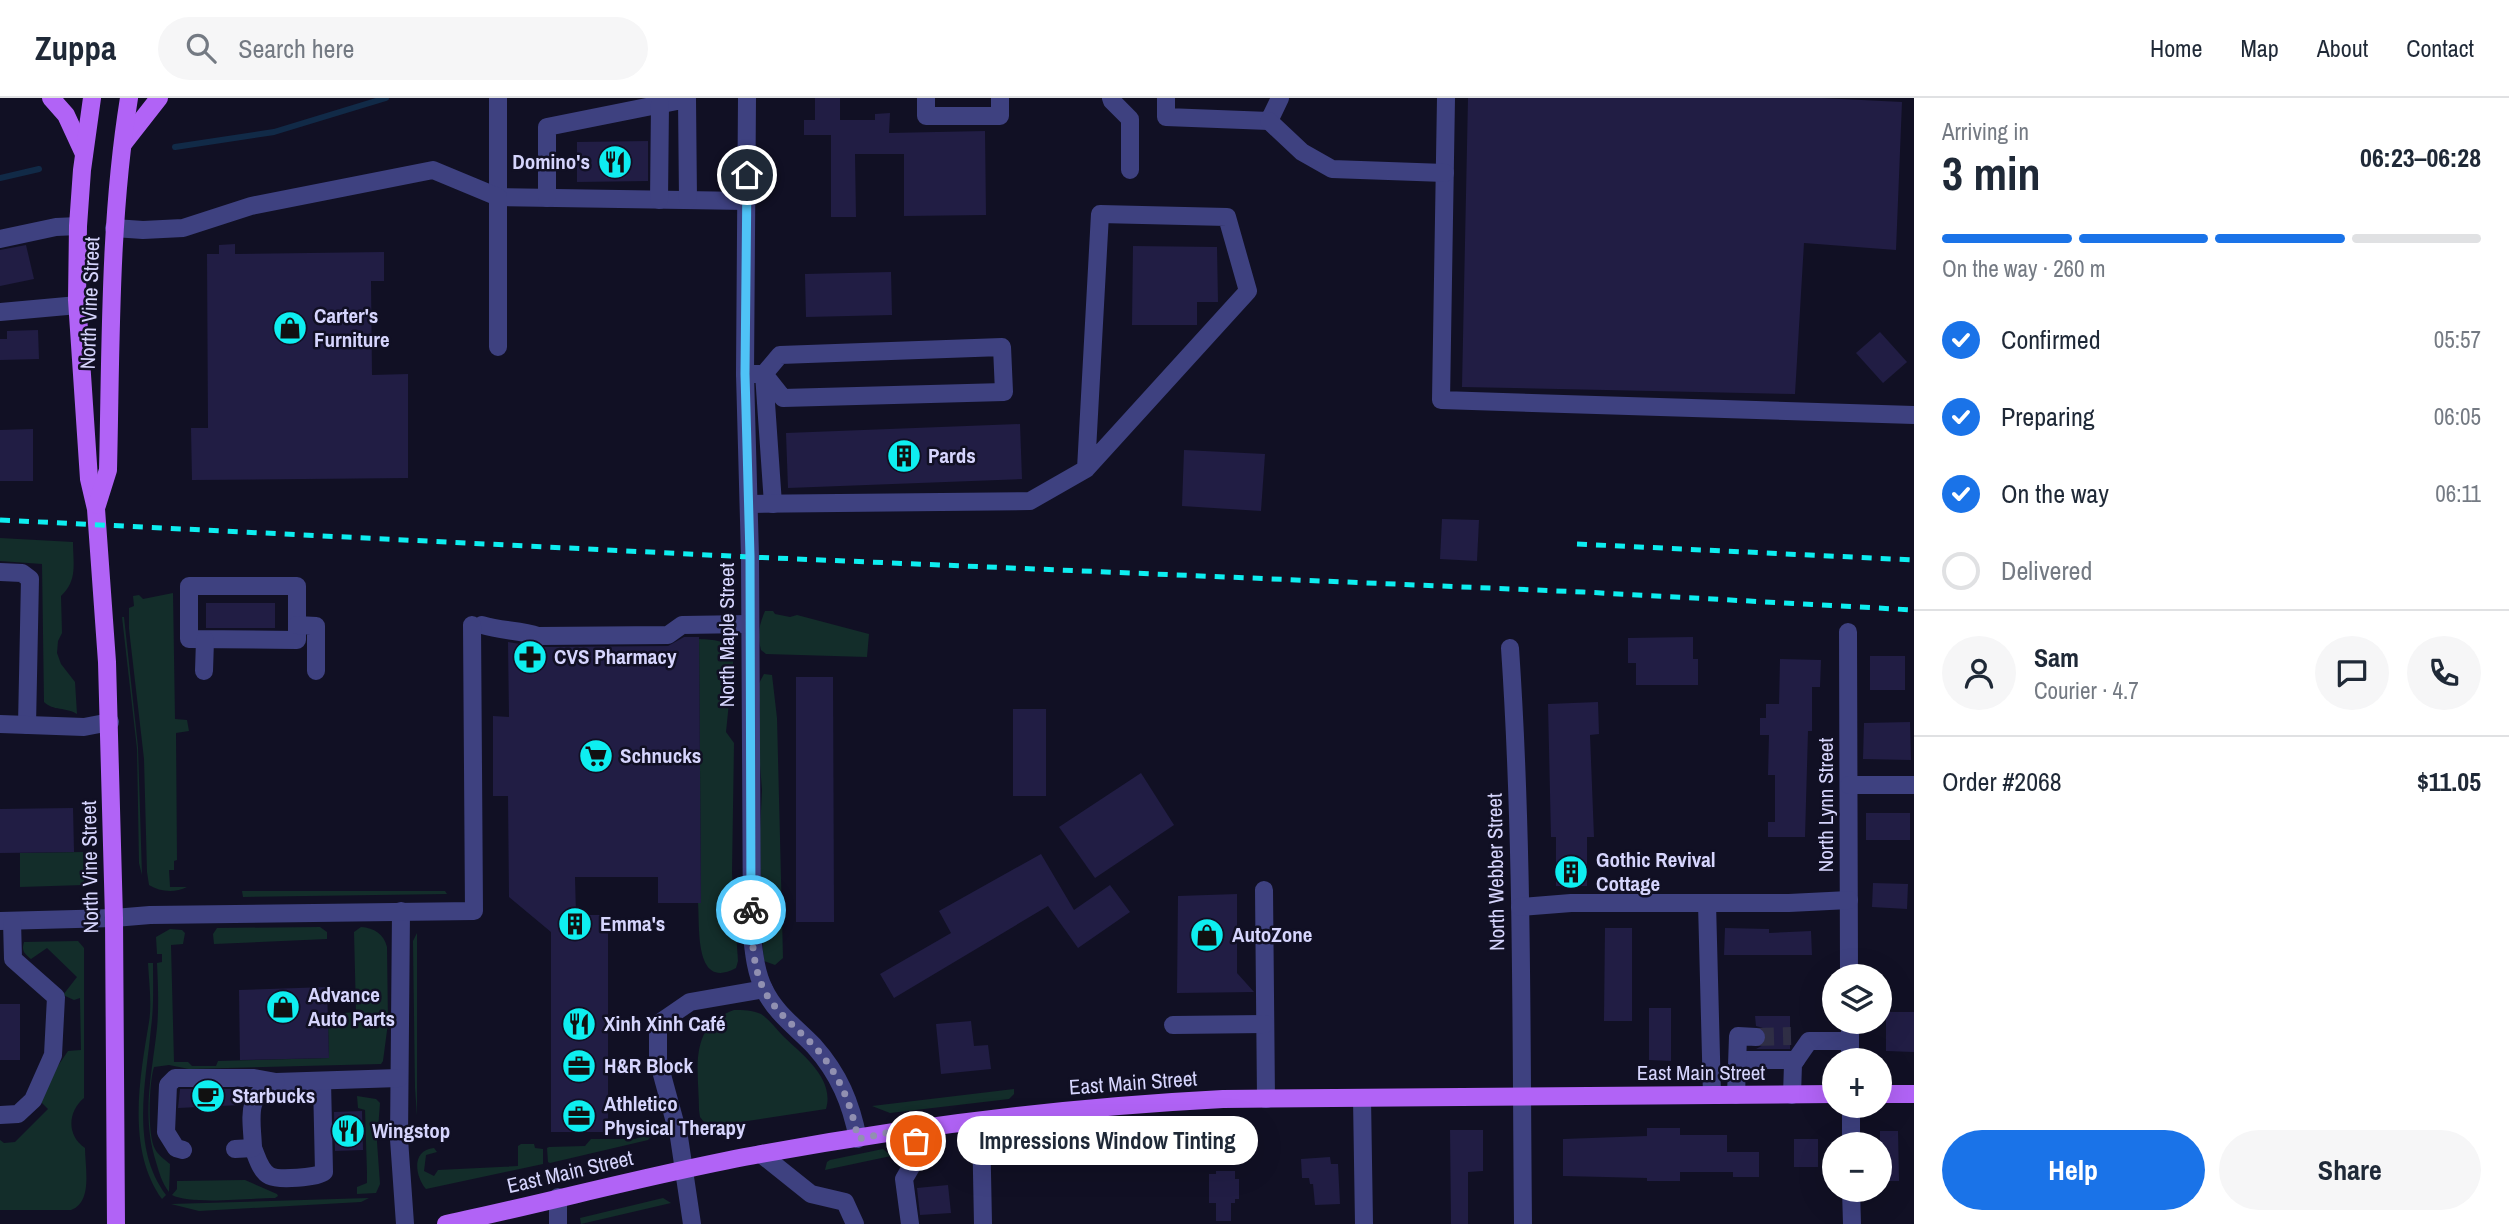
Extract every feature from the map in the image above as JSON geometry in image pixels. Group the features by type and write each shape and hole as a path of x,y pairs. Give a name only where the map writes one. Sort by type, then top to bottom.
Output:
{"main road":[{"path":"51,98 66,115 83,153"},
{"name":"North Vine Street","path":"92,98 83,153 78,226 78,305 89,479 96,509 110,722 116,1224"},
{"name":"North Vine Street","path":"96,509 108,470 114,228 121,146 129,98"},
{"path":"121,146 159,98"},
{"name":"East Main Street","path":"446,1224 761,1154 914,1127 981,1122 1026,1114 1156,1102 1266,1099 1822,1094"},
{"path":"1892,1094 1914,1094"}],"street":[{"path":"498,98 498,347"},
{"name":"North Maple Street","path":"747,98 745,374 749,504 752,936 756,965 764,989 776,1009 816,1048 834,1070 845,1091 858,1139"},
{"path":"926,98 926,116 1000,116 1000,98"},
{"path":"1111,98 1130,119 1130,170"},
{"path":"1166,98 1166,117 1269,121 1302,152 1332,169 1445,173"},
{"path":"1269,121 1280,98"},
{"path":"1446,98 1441,400 1914,415"},
{"path":"547,198 547,127 687,99 688,200"},
{"path":"659,200 660,104"},
{"path":"114,228 183,228 251,206 433,170 498,197 747,201"},
{"path":"749,504 1030,501 1086,469 1248,291 1227,217 1100,214 1086,469"},
{"path":"0,239 56,227 78,226"},
{"path":"0,312 78,305"},
{"path":"765,374 783,398 1004,392 1002,347 780,355 765,374 773,504"},
{"path":"745,374 765,374"},
{"path":"0,572 22,573 30,579 27,725"},
{"path":"189,586 297,586 296,640 205,640 189,639 189,586"},
{"path":"0,1115 18,1114 33,1100 53,1055 56,997 13,959 6,921 150,915 474,911 477,625 538,636 668,635 682,625 749,624"},
{"path":"296,625 316,626 316,671"},
{"name":"North Lynn Street","path":"1848,632 1849,964"},
{"path":"204,671 205,640"},
{"name":"North Webber Street","path":"1510,648 1516,729 1523,1224"},
{"path":"0,724 84,727 110,722"},
{"path":"1849,785 1914,785"},
{"path":"1264,890 1266,1099"},
{"path":"1520,907 1572,902 1789,904 1849,900"},
{"path":"1707,902 1712,1096"},
{"path":"401,911 399,1078 401,1194 405,1224"},
{"path":"691,1224 675,1122 658,1060 658,1024 690,1003 764,989"},
{"path":"1173,1025 1265,1024"},
{"path":"1850,1034 1850,1048"},
{"path":"1736,1095 1738,1036 1756,1037"},
{"path":"1791,1036 1809,1041 1850,1041"},
{"path":"1792,1095 1793,1064 1809,1041"},
{"path":"1738,1060 1796,1060"},
{"path":"180,1149 166,1132 168,1085 175,1078 254,1078 276,1082 399,1078"},
{"path":"276,1082 264,1087 254,1099 244,1148 268,1176 279,1178 321,1176 324,1172 322,1081"},
{"path":"1362,1098 1364,1224"},
{"path":"981,1122 984,1224"},
{"path":"910,1224 904,1179 918,1155 914,1127"},
{"path":"761,1154 811,1194 845,1202 855,1224"},
{"path":"558,1197 558,1224"},
{"path":"1851,1202 1852,1224"}],"green space":[{"path":"0,538 73,542 72,578 61,596 62,633 57,653 61,664 75,682 77,714 51,707 44,702 42,564 0,561"},
{"path":"173,593 175,719 187,720 189,731 176,733 177,860 174,861 174,870 169,870 170,887 187,887 168,891 149,885 147,872 144,759 129,608 134,606 133,596 139,595 143,599"},
{"path":"765,611 790,617 797,615 869,634 867,657 766,654 761,650 759,635"},
{"path":"122,617 138,747 142,875 139,863 137,749"},
{"path":"699,639 723,643 734,654 726,732 734,743 732,873 738,961 736,968 722,973 713,971 706,964 700,940"},
{"path":"764,674 772,675 777,718 783,958 775,965 764,961 761,927 762,790 757,687"},
{"path":"83,852 84,885 20,887 20,853"},
{"path":"242,891 445,891 447,894 243,897"},
{"path":"320,927 327,932 327,939 214,944 213,934 217,928"},
{"path":"361,927 378,932 387,947 388,1023 381,1064 189,1069 169,1065 154,1067 150,1096 152,1142 156,1151 170,1164 169,1192 158,1170 152,1145 149,1128 148,1111 158,1020 157,963 162,962 162,954 157,954 156,937 170,929 182,930 185,933 183,944 171,945 174,1062 188,1062 192,1066 216,1066 218,1061 329,1058 328,1025 343,1025 344,1013 356,1012 354,932"},
{"path":"417,933 417,1116 413,941"},
{"path":"78,941 84,948 84,1098 75,1109 71,1123 75,1137 85,1148 85,1192 78,1206 71,1210 0,1210 0,1140 4,1143 15,1142 48,1109 40,1101 39,1094 68,1051 81,1050 80,998 74,1000 63,995 77,977 47,948 31,959 24,952 24,942"},
{"path":"148,963 153,963 153,1003 144,1092 144,1135 155,1176 166,1195 162,1199 151,1179 140,1136 140,1089 150,1008"},
{"path":"734,1010 761,1014 816,1068 826,1088 826,1109 708,1127 700,1117 699,1110 699,1051 702,1038 709,1027 719,1017"},
{"path":"1014,1089 1014,1094 1009,1099 890,1113 872,1106"},
{"path":"357,1096 376,1099 380,1103 377,1142 380,1184 376,1193 357,1194 357,1187 367,1183 367,1173 365,1110 358,1108"},
{"path":"656,1131 648,1140 548,1162 549,1147 585,1146 591,1139 635,1139"},
{"path":"534,1144 535,1148 543,1149 543,1164 426,1189 419,1177 418,1158 427,1150 434,1148 437,1152 426,1155 424,1171 434,1176 438,1170 518,1166 518,1146"},
{"path":"883,1149 891,1156 825,1170 830,1160"},
{"path":"245,1180 278,1196 192,1200 172,1195 177,1189 177,1181"},
{"path":"369,1198 361,1202 199,1211 171,1204"},
{"path":"663,1198 671,1203 581,1224 580,1218"}],"building":[{"path":"815,98 840,98 840,120 875,120 875,114 890,113 889,133 985,131 986,215 904,216 904,154 855,154 856,217 831,217 831,135 804,135 804,120 815,120"},
{"path":"1468,98 1822,98 1902,102 1896,250 1804,243 1795,394 1462,387"},
{"name":"Domino's","path":"648,141 648,181 577,182 577,142"},
{"name":"Carter's Furniture","path":"235,244 235,254 384,252 384,281 371,281 372,375 408,374 408,478 192,480 191,428 208,428 207,254 219,254 219,245"},
{"path":"26,245 34,279 0,286 0,250"},
{"path":"1133,246 1217,247 1218,302 1197,302 1197,325 1132,325"},
{"path":"891,272 892,315 806,317 805,274"},
{"path":"38,330 39,359 0,360 0,339 7,339 7,331"},
{"path":"1880,332 1907,362 1883,383 1856,353"},
{"name":"Pards","path":"1020,424 1022,479 788,488 786,433"},
{"path":"33,429 33,481 0,481 0,430"},
{"path":"1184,450 1265,454 1261,511 1182,506"},
{"path":"1442,519 1479,520 1477,561 1440,559"},
{"path":"206,603 275,603 275,628 206,628"},
{"name":"Schnucks","path":"684,637 699,637 701,903 658,903 658,877 575,877 576,915 608,915 608,1132 551,1132 551,932 509,897 508,796 493,796 493,716 509,717 508,642 538,647 668,646"},
{"path":"1693,637 1693,659 1698,659 1698,685 1636,685 1636,663 1628,663 1628,638"},
{"path":"1870,656 1905,656 1905,690 1870,690"},
{"path":"1780,659 1821,660 1820,687 1812,687 1812,731 1808,731 1805,837 1768,837 1768,822 1775,822 1775,775 1768,775 1769,735 1760,735 1760,718 1766,718 1766,704 1779,704"},
{"path":"796,677 833,677 834,922 796,922"},
{"path":"1598,702 1599,734 1590,735 1594,837 1587,837 1587,886 1556,886 1556,837 1551,837 1548,704"},
{"path":"1013,709 1046,709 1046,796 1013,796"},
{"path":"1910,722 1911,760 1863,759 1864,723"},
{"path":"1141,773 1174,825 1095,878 1059,827"},
{"path":"73,808 74,852 0,853 0,809"},
{"path":"1866,813 1910,813 1910,840 1866,840"},
{"path":"1041,854 1074,910 1110,885 1130,912 1078,948 1048,906 894,998 880,974 951,933 939,911"},
{"path":"1873,883 1908,884 1907,909 1872,907"},
{"name":"AutoZone","path":"1237,894 1237,973 1254,992 1177,993 1178,896"},
{"path":"1605,928 1632,928 1632,1021 1604,1021"},
{"path":"1725,928 1769,929 1769,933 1811,931 1812,955 1724,955"},
{"name":"Advance Auto Parts","path":"327,987 329,1058 240,1060 239,990"},
{"path":"0,1004 20,1004 20,1060 0,1060"},
{"path":"1649,1008 1671,1008 1671,1061 1649,1060"},
{"path":"1892,1012 1914,1012 1914,1052 1892,1051 1892,1048 1886,1048 1886,1034 1892,1034"},
{"path":"1755,1016 1790,1016 1790,1049 1756,1049 1765,1044 1767,1037 1763,1028 1756,1026"},
{"path":"971,1021 974,1046 988,1045 991,1069 941,1074 936,1024"},
{"name":"Starbucks","path":"180,1089 240,1089 241,1105 178,1108"},
{"name":"Wingstop","path":"362,1111 363,1150 335,1151 334,1112"},
{"path":"1647,1128 1680,1128 1680,1135 1727,1135 1727,1152 1759,1152 1759,1177 1733,1177 1733,1172 1680,1172 1680,1181 1563,1176 1563,1139 1647,1136"},
{"path":"1450,1130 1483,1130 1483,1171 1468,1172 1468,1224 1451,1224"},
{"path":"1898,1131 1899,1181 1892,1181 1892,1132 1880,1132"},
{"path":"1794,1139 1818,1139 1818,1167 1794,1167"},
{"path":"1330,1157 1331,1164 1338,1164 1340,1204 1315,1205 1313,1184 1310,1184 1309,1178 1302,1178 1301,1159"},
{"path":"1216,1171 1235,1171 1235,1179 1239,1179 1239,1199 1231,1203 1231,1221 1216,1221 1216,1203 1209,1203 1209,1174 1216,1174"},
{"path":"948,1185 951,1213 920,1215 917,1188"}],"waterway":[{"path":"175,147 274,132 386,98"},
{"path":"0,178 39,169"}],"tunnel":[{"path":"1756,1037 1791,1036"}],"railway":[{"path":"0,520 750,557 1583,592 1914,610"},
{"path":"1577,544 1914,560"}],"way so far":[{"path":"751,910 756,965 764,989 776,1009 816,1048 834,1070 845,1091 858,1139 914,1127 916,1141"}],"place":[{"name":"Domino's","path":"615,162"},
{"name":"Carter's Furniture","path":"290,328"},
{"name":"Pards","path":"904,456"},
{"name":"CVS Pharmacy","path":"530,657"},
{"name":"Schnucks","path":"596,756"},
{"name":"Gothic Revival Cottage","path":"1571,872"},
{"name":"Emma's","path":"575,924"},
{"name":"AutoZone","path":"1207,935"},
{"name":"Advance Auto Parts","path":"283,1007"},
{"name":"Xinh Xinh Café","path":"579,1024"},
{"name":"H&R Block","path":"579,1066"},
{"name":"Starbucks","path":"208,1096"},
{"name":"Athletico Physical Therapy","path":"579,1116"},
{"name":"Wingstop","path":"348,1131"},
{"name":"Impressions Window Tinting","path":"916,1141"}],"route":[{"path":"747,175 745,374 750,556 751,910"}]}
